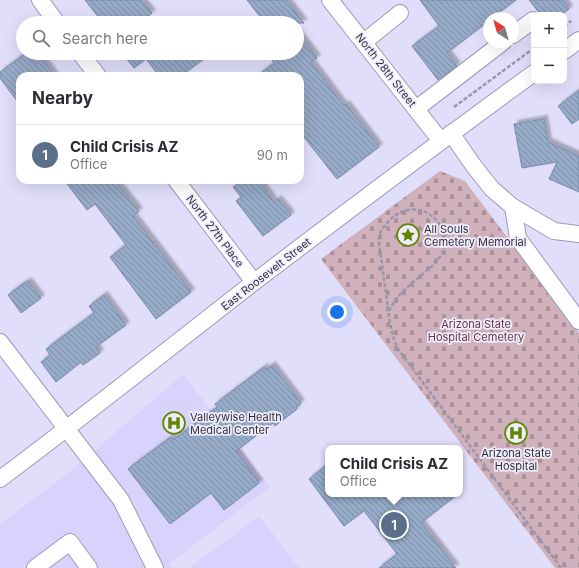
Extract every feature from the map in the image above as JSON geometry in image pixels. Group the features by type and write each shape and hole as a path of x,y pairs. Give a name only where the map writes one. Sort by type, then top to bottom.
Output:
{"street":[{"path":"40,0 52,16"},
{"name":"North 28th Street","path":"330,0 416,109 473,165 492,189 513,207 554,231 579,234"},
{"path":"364,42 400,13"},
{"path":"519,30 531,22"},
{"path":"567,49 579,40"},
{"path":"416,109 496,48"},
{"path":"85,60 95,72"},
{"name":"East Roosevelt Street","path":"0,479 254,282 446,137 531,75"},
{"name":"North 27th Place","path":"179,184 254,282"},
{"path":"513,207 518,238 579,321"},
{"path":"0,342 121,500 155,568"},
{"path":"36,568 70,542 90,568"}],"path":[{"path":"567,23 571,20"},
{"path":"454,107 531,50"},
{"path":"389,311 402,293 440,258 444,239 443,232 438,221 426,212 418,209 397,213 380,232 379,242 389,311 394,340 398,349 561,568"}],"shaded area":[{"name":"Valleywise Health Medical Center","path":"183,374 270,487 169,564 172,568 0,568 0,524 71,471"},
{"path":"260,517 299,568 189,568"}],"green space":[{"name":"Arizona State Hospital Cemetery","path":"440,171 465,181 579,333 579,568 555,568 321,259"}],"building":[{"path":"85,0 141,0 152,13 148,16 98,16"},
{"path":"247,0 286,0 299,16 260,16"},
{"path":"420,0 516,0 500,12 483,12 483,26 447,53 457,66 438,80 412,46 439,26"},
{"path":"529,0 563,0 569,9 565,12 539,12"},
{"path":"304,41 317,58 311,62 344,106 346,104 379,147 337,179 304,137 304,72 262,72 274,63 272,60 304,60"},
{"path":"16,60 33,60 36,64 43,60 52,72 16,72 16,100 0,78 0,72"},
{"path":"128,60 145,60 134,68"},
{"path":"147,60 203,60 186,72 156,72"},
{"path":"579,90 579,119 572,124 558,106"},
{"path":"544,119 548,142 579,156 579,192 549,179 557,162 522,168 514,124"},
{"path":"67,184 117,184 139,211 133,216 191,292 156,319 110,257 126,245 95,204 87,210"},
{"path":"237,184 261,184 274,202 278,199 291,215 263,236 236,201 241,197 233,187"},
{"path":"28,281 41,298 21,313 8,295"},
{"path":"104,295 126,325 96,347 100,353 83,365 81,362 56,382 41,362 50,355 46,349 94,313 89,306"},
{"path":"272,365 301,403 296,407 297,409 275,426 273,423 236,451 259,483 224,510 211,493 170,524 128,469 171,437 173,440 217,407 215,404 264,367 266,370"},
{"path":"325,466 325,497 454,497 421,523 456,568 379,568 397,554 364,511 344,526 309,479"}],"place":[{"name":"All Souls Cemetery Memorial","path":"408,235"},
{"name":"Valleywise Health Medical Center","path":"174,423"},
{"name":"Arizona State Hospital","path":"516,433"},
{"name":"Child Crisis AZ","path":"394,525"}]}
